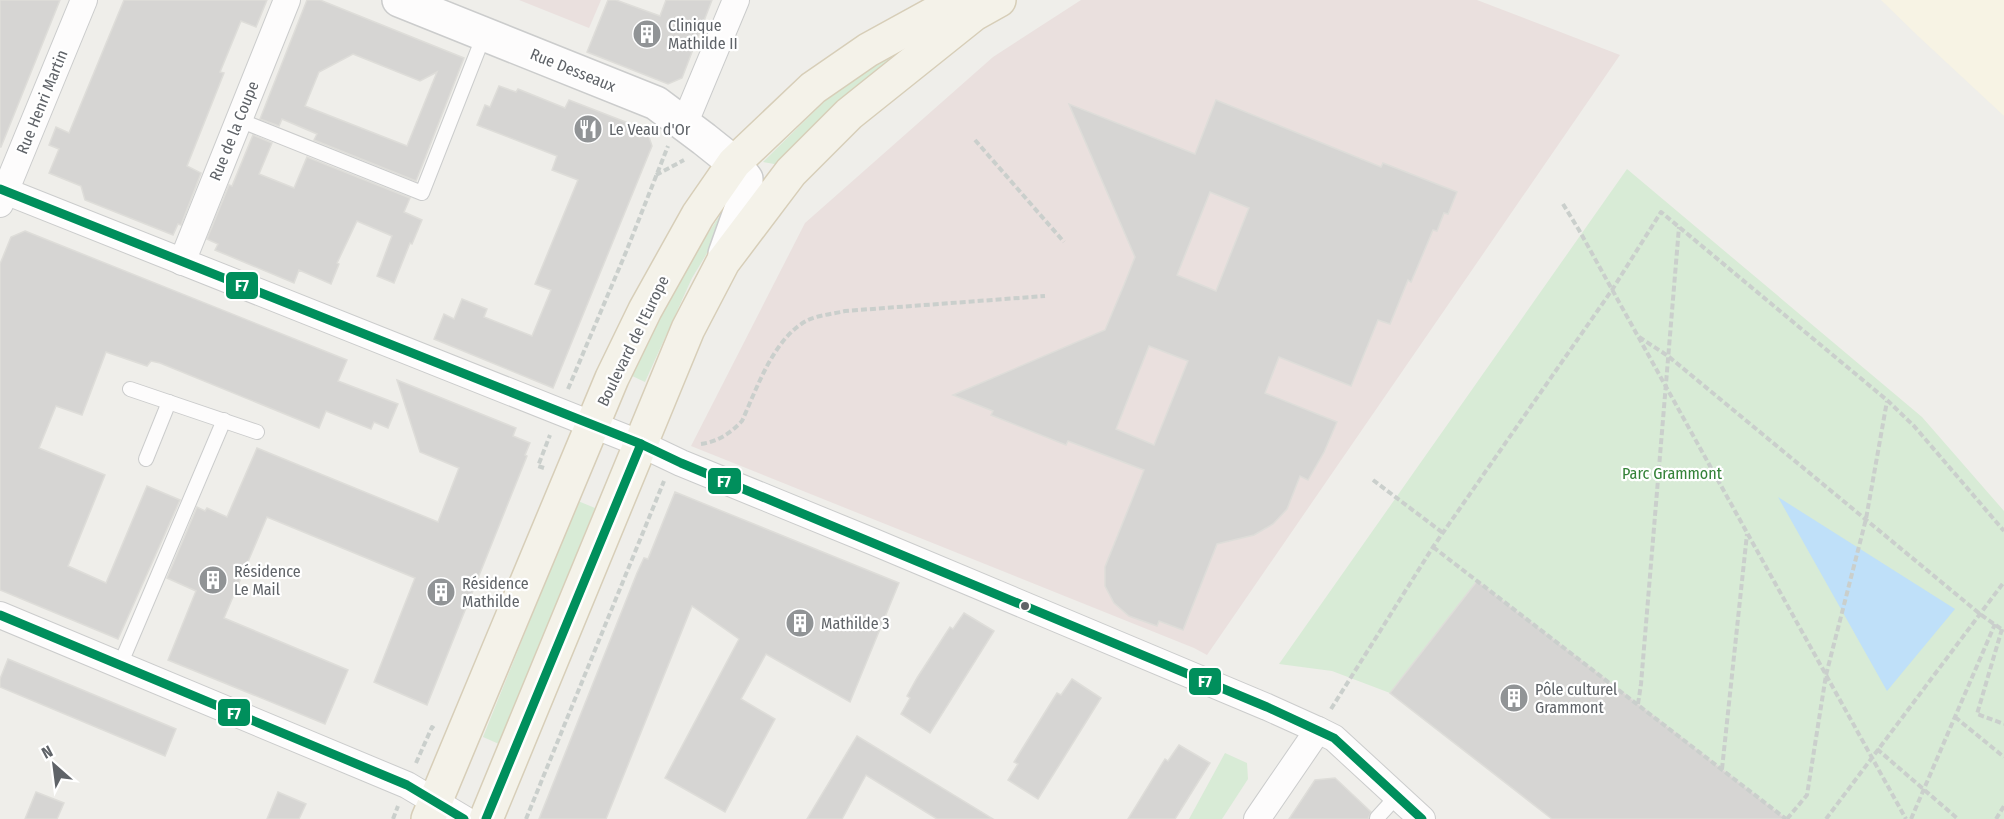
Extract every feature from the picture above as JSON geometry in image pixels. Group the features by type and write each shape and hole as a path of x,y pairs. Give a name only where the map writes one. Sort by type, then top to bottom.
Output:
{"main road":[{"name":"Boulevard de l'Europe","path":"431,810 465,734 612,378 645,310 698,215 734,163 813,88 868,50 959,0"},
{"path":"486,819 688,329 723,262 791,172 849,114 974,15 999,0"}],"street":[{"name":"Rue Henri Martin","path":"2,195 84,0"},
{"name":"Rue de la Coupe","path":"182,262 287,0"},
{"name":"Rue Desseaux","path":"399,0 656,103 734,163"},
{"path":"682,123 688,115 736,0"},
{"path":"723,262 746,195 746,179 734,163"},
{"path":"2,195 182,262 592,424 1233,692 1334,738 1422,819"},
{"path":"0,615 407,785 431,810 464,819"},
{"path":"1257,819 1318,730"}],"lane":[{"path":"238,120 422,193 484,35"},
{"path":"130,389 257,432"},
{"path":"146,459 169,402"},
{"path":"120,665 224,420"},
{"path":"1377,818 1397,796"}],"path":[{"path":"975,140 1064,242"},
{"path":"578,365 656,175 690,156"},
{"path":"1563,204 1906,819"},
{"path":"1318,730 1433,548 1612,290 1661,212 1888,401 1914,426 2004,531"},
{"path":"1638,704 1679,226"},
{"path":"697,444 715,441 735,429 742,421 772,356 795,327 815,317 845,311 1045,296"},
{"path":"1639,337 1668,356 1980,614 2003,630 1977,714 2004,724"},
{"path":"1433,548 1787,819 1807,795 1826,675 1866,519 1888,401"},
{"path":"526,819 668,470"},
{"path":"1373,480 1443,533"},
{"path":"1722,769 1747,533"},
{"path":"1826,819 2004,582"},
{"path":"1911,819 1995,624"},
{"path":"1955,717 2004,757"},
{"path":"1877,750 1958,819"},
{"path":"1996,819 2004,806"}],"shaded area":[{"path":"519,0 601,0 589,28"},
{"path":"1081,0 1477,0 1620,55 1207,655 691,446 805,223 993,57"},
{"path":"1881,0 2004,0 2004,116 1918,36"}],"green space":[{"path":"924,30 782,170 774,164 763,162 838,88"},
{"name":"Parc Grammont","path":"1627,169 1922,417 2004,511 2004,819 1786,819 1477,581 1390,693 1332,671 1279,664"},
{"path":"728,203 715,240 692,278 645,382 630,375 684,270"},
{"path":"578,501 595,508 499,744 483,737"},
{"path":"1225,753 1247,763 1248,779 1222,819 1189,819"}],"water":[{"path":"1778,497 1955,609 1887,691"}],"building":[{"path":"0,0 60,0 1,147 0,147"},
{"path":"124,0 267,0 256,27 241,21 220,72 224,73 187,166 201,173 181,225 178,224 173,235 85,200 81,186 49,173 59,149 49,145 56,127 69,133"},
{"path":"307,0 320,0 464,58 416,181 314,140 317,134 282,119 279,126 260,119","holes":["353,54 420,81 437,72 407,146 305,106 319,72"]},
{"name":"Clinique Mathilde II","path":"608,0 616,0 660,16 666,0 712,0 682,78 668,84 587,52"},
{"path":"499,86 516,92 518,89 565,108 569,100 623,121 647,131 652,146 553,388 434,339 444,314 454,319 462,299 487,309 484,317 532,336 551,290 535,284 578,180 552,170 557,156 477,125 485,105 490,107"},
{"path":"1216,100 1381,167 1383,163 1457,192 1448,214 1444,213 1437,231 1433,230 1411,282 1408,280 1390,324 1378,320 1351,386 1279,357 1265,393 1337,422 1308,480 1300,476 1287,509 1273,524 1254,535 1217,544 1183,630 1159,621 1157,626 1129,616 1114,603 1105,586 1105,567 1144,470 1068,441 1066,445 991,415 993,411 953,395 1105,330 1124,285 1135,257 1069,104 1195,154","holes":["1210,192 1249,208 1216,291 1177,275","1149,346 1188,361 1154,445 1116,429"]},
{"path":"253,135 272,143 259,174 294,188 307,157 410,198 404,212 422,220 394,283 377,276 392,236 357,221 337,263 339,264 331,284 299,270 294,283 215,250 218,244 207,239"},
{"path":"25,231 347,360 338,381 398,404 388,428 374,422 371,429 326,411 319,428 160,363 151,361 147,366 106,352 82,415 56,406 39,448 105,475 68,566 106,583 147,486 180,500 118,639 0,590 0,264 11,237"},
{"path":"397,380 516,428 513,436 530,443 525,455 527,456 427,705 374,682 415,578 267,517 224,618 348,670 325,724 168,660 196,591 167,578 197,507 205,511 207,508 227,517 257,448 438,522 459,468 420,452"},
{"path":"675,492 899,583 850,702 766,654 741,699 775,719 725,812 665,778 739,639 692,606 606,819 539,819 637,573 644,558 648,559"},
{"name":"Pôle culturel Grammont","path":"1477,581 1786,819 1552,819 1390,693"},
{"path":"964,613 994,631 930,733 901,714 910,698 907,696 917,678 950,627 953,629"},
{"path":"8,659 176,729 165,756 0,687 0,679"},
{"path":"1072,679 1101,698 1038,799 1008,780 1018,764 1014,762 1057,693 1061,695"},
{"path":"857,736 993,819 937,819 866,775 842,819 807,819"},
{"path":"1179,745 1210,763 1175,819 1128,819 1165,759 1168,761"},
{"path":"1335,778 1371,812 1368,819 1289,819 1315,780"},
{"path":"36,792 64,803 57,819 25,819"},
{"path":"278,792 306,804 299,819 267,819"}],"transit line":[{"name":"F7","path":"0,189 641,444 681,463 1267,707 1334,738 1422,819"},
{"name":"F7","path":"486,819 641,444"},
{"name":"F7","path":"0,615 407,785 464,819"}],"place":[{"name":"Clinique Mathilde II","path":"647,34"},
{"name":"Le Veau d'Or","path":"588,129"},
{"name":"Résidence Le Mail","path":"213,580"},
{"name":"Résidence Mathilde","path":"441,592"},
{"name":"Mathilde 3","path":"800,623"},
{"name":"Pôle culturel Grammont","path":"1514,698"}]}
